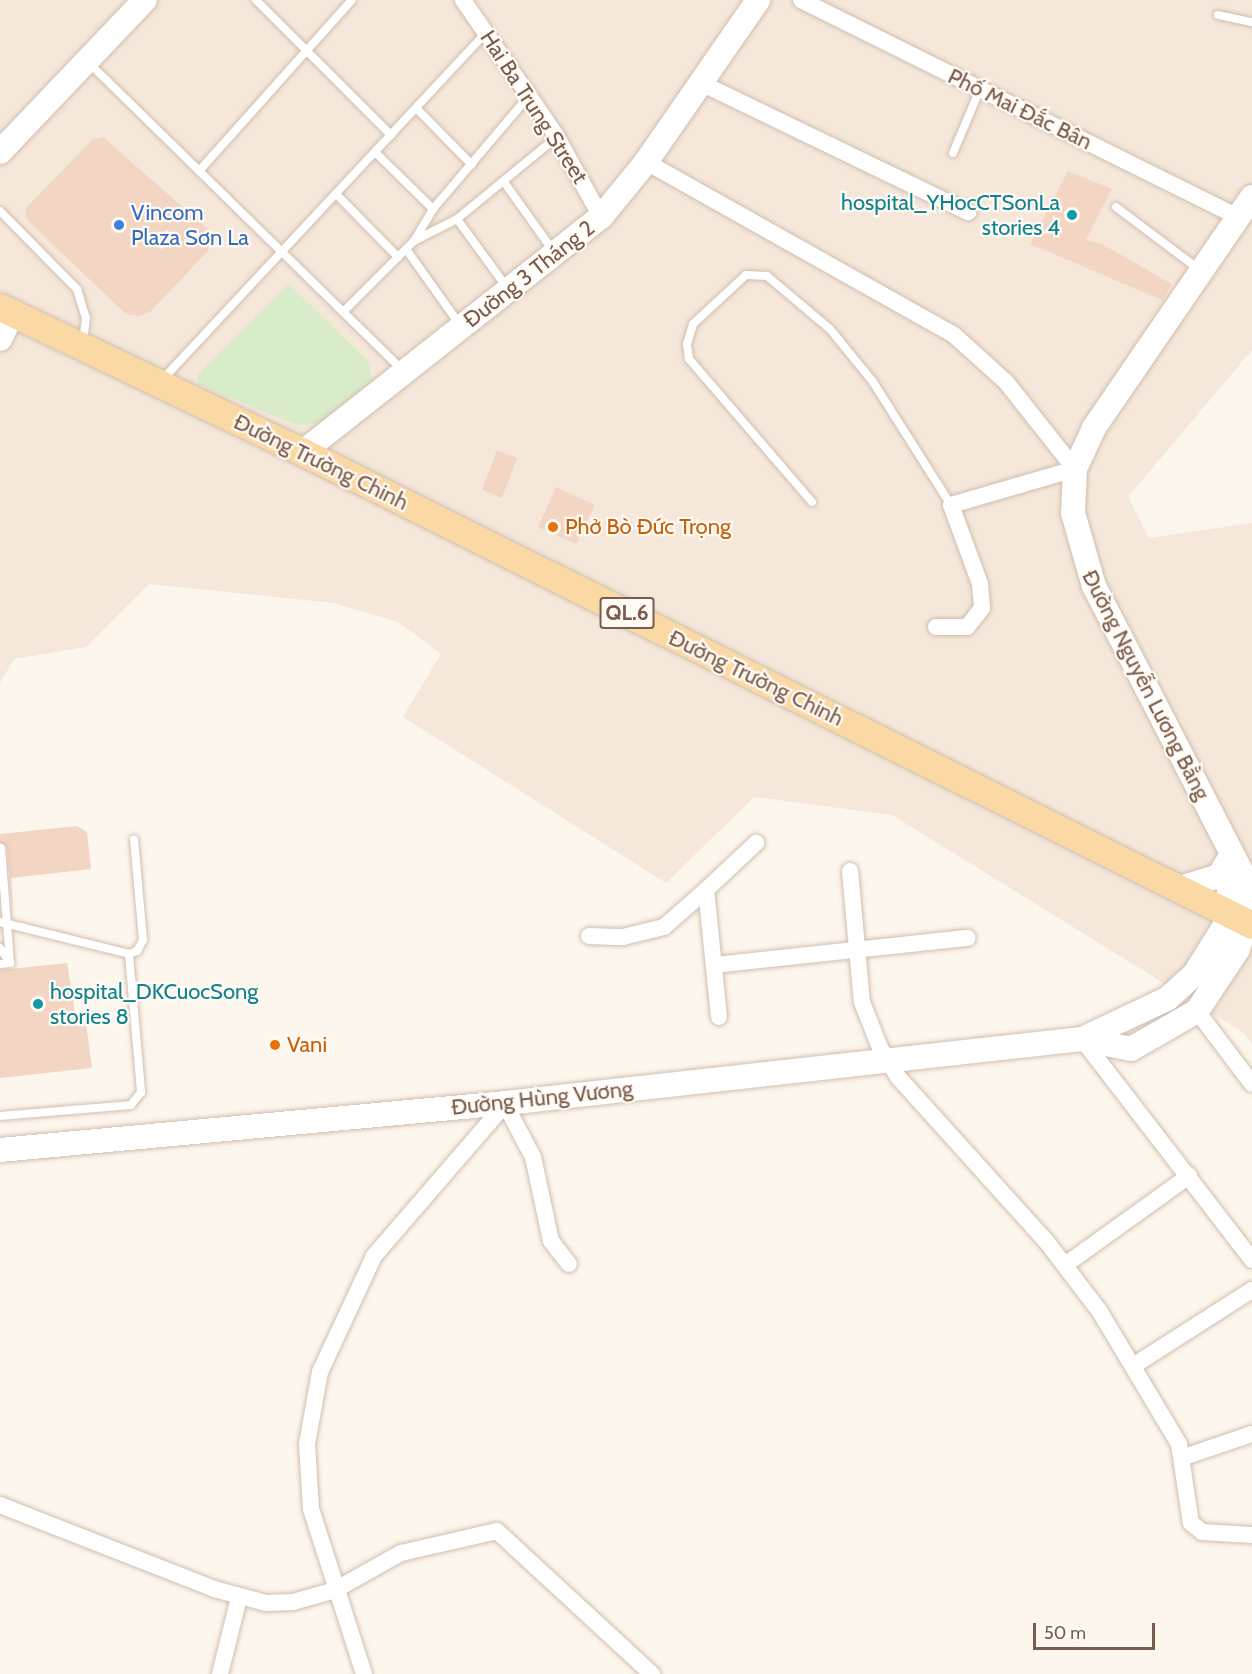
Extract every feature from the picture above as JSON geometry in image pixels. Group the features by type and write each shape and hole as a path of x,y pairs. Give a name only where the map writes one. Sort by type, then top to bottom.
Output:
{"main road":[{"name":"Đường Trường Chinh","path":"6,311 303,452 1180,888 1246,916"}],"street":[{"path":"0,152 145,0"},
{"name":"Hai Ba Trung Street","path":"463,0 557,137 601,217"},
{"name":"Đường 3 Tháng 2","path":"303,452 404,371 556,255 601,217 646,162 758,0"},
{"name":"Phố Mai Đắc Bân","path":"801,0 980,89 1246,207"},
{"path":"700,84 968,212"},
{"path":"646,162 954,335 1006,382 1075,469 951,505 980,584 982,608 967,627 936,627"},
{"name":"Đường Nguyễn Lương Bằng","path":"1246,207 1094,428 1075,469 1072,513 1094,586 1229,861 1252,892"},
{"path":"0,339 6,311"},
{"path":"589,936 623,938 664,927 756,843"},
{"path":"1180,888 1219,876 1229,861"},
{"path":"1229,861 1246,916"},
{"path":"850,871 866,1020 888,1060 1065,1265 1133,1366 1184,1457 1188,1516 1195,1528 1252,1535"},
{"path":"706,890 719,1017"},
{"name":"Đường Hùng Vương","path":"0,1150 506,1104 1082,1039 1131,1049 1197,1011 1221,980 1246,916"},
{"name":"Đường Hùng Vương","path":"1082,1039 1167,999 1194,975 1246,916"},
{"path":"714,965 968,938"},
{"path":"1197,1011 1252,1084"},
{"path":"1082,1039 1252,1260"},
{"path":"364,1674 317,1538 306,1466 320,1372 374,1256 506,1104 533,1157 551,1241 569,1264"},
{"path":"1065,1265 1189,1176"},
{"path":"1133,1366 1252,1290"},
{"path":"1184,1457 1252,1434"},
{"path":"0,1505 239,1598 280,1603 335,1590 401,1553 497,1531 652,1674"},
{"path":"220,1674 239,1598"}],"lane":[{"path":"256,0 391,135"},
{"path":"199,171 352,0"},
{"path":"1218,15 1252,22"},
{"path":"157,384 283,253 486,33"},
{"path":"87,61 404,371"},
{"path":"953,153 980,89"},
{"path":"344,312 414,241 433,209 529,96"},
{"path":"417,109 472,165"},
{"path":"414,241 457,219 557,137"},
{"path":"376,153 433,209"},
{"path":"504,182 556,255"},
{"path":"336,195 398,257"},
{"path":"1116,207 1200,271"},
{"path":"0,211 77,289 86,318 82,346"},
{"path":"457,219 510,291"},
{"path":"406,249 461,328"},
{"path":"812,502 689,359 687,344 693,324 746,275 767,276 830,329 873,382 951,505"},
{"path":"0,922 129,954 137,951 143,940 134,839"},
{"path":"1,848 10,963"},
{"path":"0,948 10,963"},
{"path":"0,1116 131,1105 138,1100 129,954"},
{"path":"0,964 10,963"}],"shaded area":[{"path":"0,0 1252,0 1252,350 1128,497 1149,538 1252,523 1252,1045 1244,1033 892,815 754,797 666,883 403,717 441,654 398,622 333,603 149,584 86,647 14,659 0,683"}],"green space":[{"path":"289,284 369,362 372,382 317,424 296,425 198,384 197,375"}],"building":[{"name":"Vincom Plaza Sơn La","path":"103,137 210,231 208,251 150,312 139,316 126,314 27,220 25,209 93,139"},
{"name":"hospital_YHocCTSonLa stories 4","path":"1068,171 1112,189 1086,240 1102,244 1172,284 1162,300 1030,244"},
{"path":"497,450 517,458 502,498 482,490"},
{"path":"556,487 595,505 576,544 538,527"},
{"path":"77,826 87,832 91,869 11,878 13,919 7,848 0,842 0,834"},
{"name":"hospital_DKCuocSong stories 8","path":"67,963 77,1025 86,1024 92,1068 0,1078 0,970"}],"place":[{"name":"hospital_YHocCTSonLa stories 4","path":"1072,215"},
{"name":"Vincom Plaza Sơn La","path":"119,225"},
{"name":"Phở Bò Đức Trọng","path":"553,527"},
{"name":"hospital_DKCuocSong stories 8","path":"38,1004"},
{"name":"Vani","path":"275,1045"}]}
